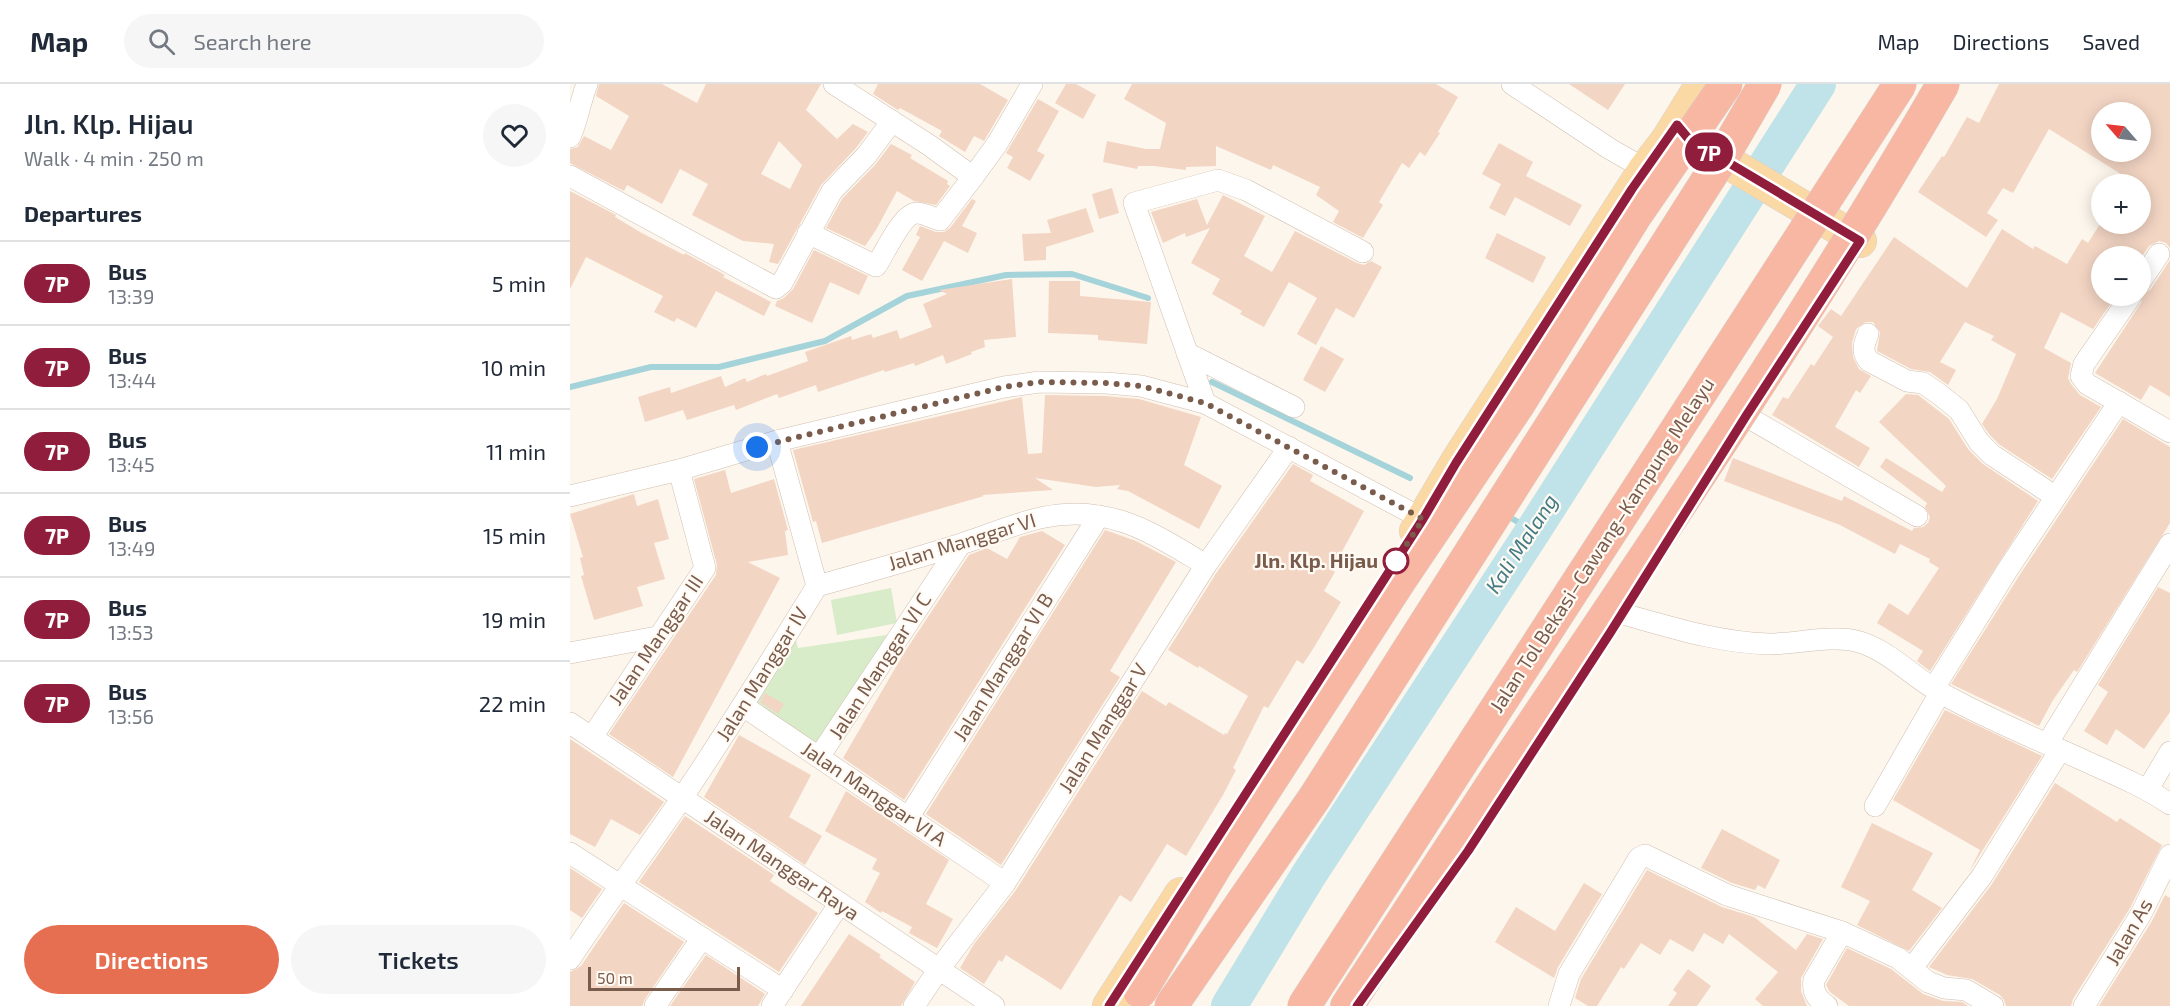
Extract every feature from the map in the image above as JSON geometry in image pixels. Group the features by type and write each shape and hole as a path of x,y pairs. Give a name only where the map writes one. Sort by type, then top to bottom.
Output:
{"highway":[{"path":"1135,999 1216,865 1400,580 1518,405 1635,216 1726,84"},
{"path":"1171,1006 1340,757 1716,166 1765,84"},
{"name":"Jalan Tol Bekasi–Cawang–Kampung Melayu","path":"1304,1006 1900,84"},
{"path":"1347,1006 1709,460 1839,258 1943,84"}],"main road":[{"path":"1109,1006 1645,170 1679,136 1702,84"},
{"path":"1357,1006 1468,851 1623,614 1746,416 1860,241 1951,84"},
{"path":"1679,136 1724,160 1860,241"}],"street":[{"path":"570,137 575,109 587,84"},
{"path":"834,84 973,177"},
{"path":"1512,84 1645,170"},
{"path":"808,233 876,266 908,216 918,213 940,220 997,144 1024,87"},
{"path":"570,177 776,288 782,283 832,191 866,156 892,121"},
{"path":"1205,403 1134,203 1218,180 1246,190 1363,252"},
{"path":"2151,267 2160,254"},
{"path":"2124,306 2081,372 2084,381 2170,432"},
{"path":"1868,334 1863,347 1869,361 1907,381 1923,383 1939,394 1959,410 1980,442 1992,455 2056,497"},
{"path":"1187,353 1294,407"},
{"path":"570,496 679,470 777,441 1004,387 1039,382 1106,383 1141,386 1205,403 1423,519"},
{"path":"1875,807 1937,691 2008,569 2119,402"},
{"path":"1746,416 1917,516"},
{"name":"Jalan Manggar IV","path":"570,959 619,885 682,798 817,586 777,441"},
{"name":"Jalan Manggar V","path":"914,1006 939,969 1005,883 1206,565 1289,447"},
{"name":"Jalan Manggar III","path":"592,737 657,636 705,568 679,470"},
{"name":"Jalan Manggar VI","path":"817,586 960,545 1032,519 1080,514 1099,516 1143,528 1206,565"},
{"name":"Jalan Manggar VI B","path":"908,818 1099,516"},
{"path":"1912,968 1982,876 2170,544"},
{"name":"Jalan Manggar VI C","path":"819,757 960,545"},
{"path":"1623,614 1667,626 1746,642 1769,644 1843,639 1855,641 1880,652 1937,691 2053,747 2148,789 2170,804"},
{"path":"570,653 657,636"},
{"name":"Jalan Manggar VI A","path":"742,706 1005,883"},
{"name":"Jalan Manggar Raya","path":"570,723 994,1006"},
{"path":"2148,789 2170,752"},
{"path":"570,853 702,938 777,998 840,903"},
{"path":"1559,1006 1569,974 1639,858 1649,855 1727,895 1842,932 1898,958 1936,986 1966,990 1993,1006"},
{"name":"Jalan As","path":"2084,1006 2141,914 2170,855"},
{"path":"1827,1006 1816,996 1813,988 1814,980 1842,932"},
{"path":"655,1006 702,938"}],"green space":[{"path":"891,588 897,623 837,635 831,600"},
{"path":"790,617 798,648 893,634 817,750 736,696"}],"building":[{"path":"599,84 662,84 697,103 706,84 821,84 806,110 837,139 853,124 868,132 821,185 778,264 769,262 774,244 743,241 692,215 708,184 680,169 662,204 627,185 624,191 570,163 570,149 578,147 584,136 611,150 629,116 596,96","holes":["779,141 802,165 790,189 761,174"]},
{"path":"878,84 980,84 1008,100 984,141 974,136 965,152 939,136 942,131 900,108 898,110 873,94"},
{"path":"1066,84 1076,84 1096,95 1083,119 1055,103"},
{"path":"1132,84 1436,84 1458,97 1438,132 1440,133 1425,156 1420,152 1409,168 1402,163 1379,202 1383,205 1363,238 1333,222 1339,211 1316,195 1320,187 1273,165 1271,170 1216,146 1216,166 1186,167 1186,170 1138,166 1137,169 1103,162 1107,141 1146,149 1160,149 1166,123 1124,99"},
{"path":"1569,84 1625,84 1608,110"},
{"path":"1999,84 2170,84 2170,248 2166,243 2159,241 2149,246 2091,246 2091,306 2109,306 2093,329 2061,312 2044,348 2071,363 2068,378 2071,384 2080,395 2101,407 2052,479 2000,445 1982,424 1997,399 2016,354 1991,340 1994,336 1965,322 1940,362 1956,370 1948,385 1930,372 1911,369 1877,351 1880,332 1873,322 1866,322 1856,329 1852,343 1853,357 1859,369 1871,376 1860,393 1856,390 1835,427 1870,448 1859,467 1772,415 1783,397 1788,399 1811,364 1814,366 1833,337 1818,326 1831,309 1841,316 1894,237 1967,288 2002,229 2033,249 2035,246 2067,264 2082,239 2088,243 2094,234 2151,234 2151,174 2121,174 2102,162 2151,162 2151,102 2091,102 2091,155 2049,129 2013,193 2003,188 1987,213 1998,220 1986,237 1918,192 1942,156 1944,157 1967,117 1979,123"},
{"path":"1038,99 1059,111 1037,151 1045,155 1030,181 1007,168 1013,157 1006,153"},
{"path":"1499,143 1533,162 1526,176 1582,205 1570,226 1515,197 1505,216 1489,208 1501,184 1482,174"},
{"path":"891,144 912,155 910,158 948,181 947,184 950,186 936,205 914,201 897,191 865,246 826,228 842,199 875,165"},
{"path":"1112,188 1119,213 1099,219 1092,194"},
{"path":"570,191 616,215 615,217 640,232 684,255 685,253 725,275 723,277 771,302 764,316 716,291 696,328 677,318 674,322 654,312 663,296 586,257 570,289"},
{"path":"1223,195 1265,216 1244,256 1272,272 1295,231 1357,263 1364,265 1371,261 1382,267 1354,318 1336,308 1316,345 1297,334 1317,298 1289,282 1264,327 1240,314 1242,311 1212,294 1220,279 1191,263 1210,228 1186,237 1185,233 1163,243 1151,212 1197,199 1207,225"},
{"path":"972,199 976,201 962,226 977,233 968,253 944,241 922,281 902,270 920,237 916,235 920,226 936,232 944,232 950,228"},
{"path":"1086,208 1094,232 1046,247 1046,260 1024,261 1022,234 1051,233 1047,220"},
{"path":"1497,233 1546,257 1533,283 1485,258"},
{"path":"814,250 868,276 859,295 830,282 812,323 775,306 777,301 793,289"},
{"path":"2170,260 2170,397 2150,385 2141,400 2095,373 2139,306 2151,306 2151,289"},
{"path":"1012,279 1016,337 984,340 985,347 946,364 943,355 915,366 914,363 885,372 884,370 818,392 816,385 779,398 777,394 736,410 734,405 687,420 683,410 645,422 638,397 670,387 671,393 721,376 725,387 745,378 747,382 808,361 805,352 851,336 852,340 871,334 873,338 897,330 900,339 932,327 923,304 947,294 939,290"},
{"path":"1049,281 1080,281 1080,296 1151,302 1147,344 1098,340 1098,335 1048,333"},
{"path":"1321,346 1344,359 1325,392 1303,380"},
{"path":"1906,394 1918,395 1949,419 1968,449 1983,464 2038,501 1930,671 1917,661 1923,651 1877,623 1889,603 1908,615 1939,568 1929,562 1930,559 1900,544 1895,554 1840,525 1724,481 1733,458 1842,501 1844,496 1912,531 1914,528 1923,527 1928,523 1930,517 1925,507 1927,503 1880,467 1886,458 1942,492 1946,486 1879,422"},
{"path":"1045,395 1139,399 1201,417 1184,465 1222,486 1199,529 1128,491 1117,489 1120,485 1096,487 1035,478 1053,490 982,495 984,496 822,543 816,521 813,522 793,450 1022,397 1028,454 1042,453"},
{"path":"2123,419 2170,447 2170,523 2077,672 2074,670 2053,700 2039,726 1951,684"},
{"path":"1293,464 1313,475 1310,481 1364,511 1332,570 1335,572 1324,591 1341,602 1303,664 1297,660 1268,708 1264,706 1233,768 1236,770 1223,795 1186,856 1167,844 1131,902 1120,895 1061,990 1006,955 1002,962 999,960 984,984 960,968 974,944 1016,890 1142,691 1166,706 1169,702 1224,735 1227,734 1248,696 1168,650 1217,572"},
{"path":"725,470 731,493 774,479 788,530 785,531 788,555 748,562 780,578 673,777 609,734 716,575 717,565 694,479"},
{"path":"634,494 637,506 658,499 669,539 654,543 665,579 637,587 643,606 594,620 581,576 584,575 580,558 583,557 570,514"},
{"path":"1105,530 1136,541 1176,562 1110,671 1120,677 1001,865 926,814"},
{"path":"1042,531 1065,545 904,800 843,758 904,653 969,555 987,548 1007,559 1020,537"},
{"path":"2158,587 2170,593 2170,712 2144,749 2116,729 2107,745 2084,731 2108,692 2098,685"},
{"path":"765,693 784,704 778,714 760,702"},
{"path":"1945,710 2042,756 1969,872 1980,850 1893,800"},
{"path":"739,735 811,775 789,817 822,836 805,865 704,797"},
{"path":"570,739 664,802 640,835 611,819 595,847 570,834"},
{"path":"2055,783 2117,822 2120,818 2162,845 2130,908 2073,999 2071,1006 2006,1006 2000,995 1972,979 1947,975 1929,967 1992,884"},
{"path":"846,791 949,860 926,904 953,919 937,948 909,933 912,927 882,911 881,913 865,902 880,873 872,869 877,859 825,831"},
{"path":"685,816 774,875 770,881 818,913 779,972 639,882"},
{"path":"1872,823 1933,853 1912,890 1942,908 1909,951 1857,925 1870,901 1841,887"},
{"path":"1722,829 1780,860 1765,889 1758,885 1755,890 1732,883 1701,868"},
{"path":"570,868 602,889 582,918 570,910"},
{"path":"1647,870 1722,907 1754,917 1796,950 1807,934 1823,939 1801,978 1801,991 1807,1006 1763,1006 1755,999 1778,972 1729,934 1723,944 1704,933 1693,952 1670,939 1660,955 1641,943 1624,969 1621,967 1597,1006 1588,1006 1575,998 1581,979"},
{"path":"1584,883 1602,894 1558,967 1554,978 1495,942 1516,907 1555,931"},
{"path":"2165,895 2170,898 2170,1006 2099,1006 2152,921"},
{"path":"624,903 684,942 642,1006 570,1006 570,972 581,966"},
{"path":"849,934 881,955 879,957 915,982 901,1006 801,1006"},
{"path":"1847,948 1891,969 1923,994 1943,1001 1962,1002 1968,1006 1849,1006 1830,992 1826,985"},
{"path":"706,955 765,994 758,1006 670,1006"},
{"path":"1688,969 1711,986 1697,1006 1668,1006 1677,993 1673,990"}],"waterway":[{"name":"Kali Malang","path":"1229,1006 1308,876 1533,531 1818,84"},
{"path":"570,387 651,367 719,367 825,341 907,296 1006,275 1072,274 1148,298"},
{"path":"1212,382 1410,478"},
{"path":"1506,515 1533,531"}],"bus line":[{"name":"7P","path":"1109,1006 1423,519 1456,463 1632,189 1677,125 1692,143 1860,241 1468,851 1357,1006"}],"place":[{"name":"Jln. Klp. Hijau","path":"1396,561"}],"route":[{"path":"757,447 1004,387 1039,382 1141,386 1205,403 1423,519 1396,561"}]}
